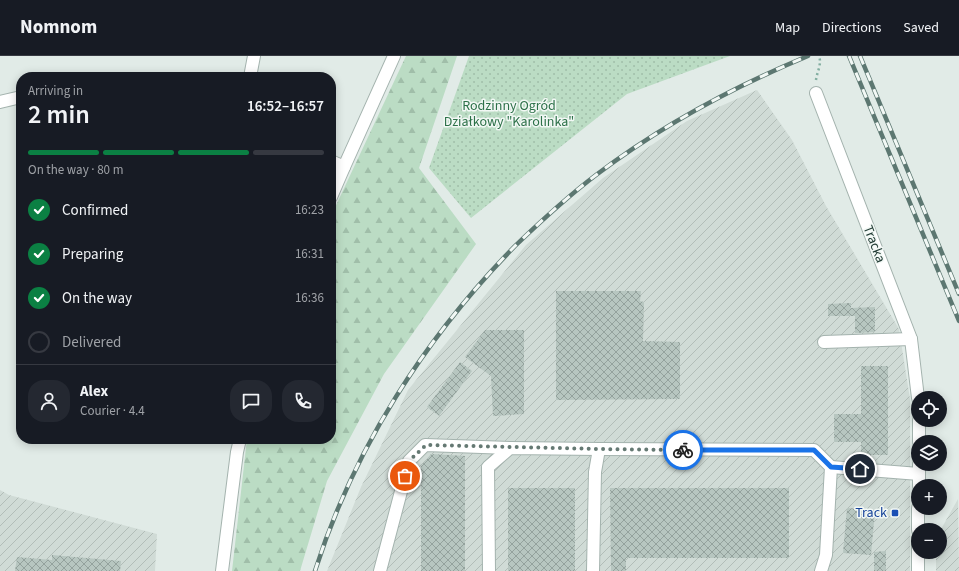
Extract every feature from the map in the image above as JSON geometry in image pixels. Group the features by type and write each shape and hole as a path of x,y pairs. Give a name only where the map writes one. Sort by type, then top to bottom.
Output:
{"street":[{"path":"251,72 254,56"},
{"path":"336,185 394,56"},
{"name":"Tracka","path":"816,93 911,339 917,391"},
{"path":"0,102 16,98"},
{"path":"336,164 344,167"},
{"path":"824,342 911,339"},
{"path":"222,571 239,444"},
{"path":"380,571 409,461 426,445 510,448 814,450 831,467 919,475"},
{"path":"489,571 488,467 510,448"},
{"path":"593,571 595,472 599,449"},
{"path":"821,571 826,556 831,467"},
{"path":"918,559 918,571"}],"path":[{"path":"816,93 816,75 820,65 819,56"}],"shaded area":[{"path":"757,90 792,140 826,206 899,329 910,399 910,571 327,571 361,487 408,390 526,245 603,178 687,121"},
{"path":"0,490 9,495 157,534 155,571 0,571"},
{"path":"958,499 959,571 936,571 936,559 947,559 947,523 944,523"}],"green space":[{"path":"406,56 457,56 419,168 476,244 384,374 327,481 300,571 232,571 246,444 336,444 336,205"},
{"name":"Rodzinny Ogród Działkowy \"Karolinka\"","path":"469,56 730,56 627,94 471,218 429,168"}],"building":[{"path":"556,291 641,291 640,301 644,302 643,341 680,342 680,399 556,400"},
{"path":"851,303 851,308 875,307 875,332 855,333 855,316 828,316 828,304"},
{"path":"485,330 524,330 524,414 493,416 491,376 465,357"},
{"path":"460,362 472,371 439,416 427,407"},
{"path":"861,366 888,366 888,455 861,455 861,442 834,442 834,414 861,414"},
{"path":"431,454 465,456 465,571 421,571 421,466"},
{"path":"508,488 575,488 575,571 508,571"},
{"path":"610,488 789,488 789,558 626,558 626,571 611,571"},
{"path":"847,508 875,510 871,555 843,553"},
{"path":"886,551 886,571 874,571 874,552"},
{"path":"52,555 121,561 120,571 15,571 17,557 52,560"}],"railway":[{"path":"315,571 331,525 350,481 372,438 396,397 422,357 451,318 482,281 515,246 554,209 585,183 646,140 725,94 808,56"},
{"path":"849,56 959,321"},
{"path":"860,56 959,294"}],"way so far":[{"path":"405,476 409,461 426,445 510,448 683,450"}],"place":[{"name":"Track","path":"895,513"}],"route":[{"path":"683,450 814,450 831,467 860,469"}]}
